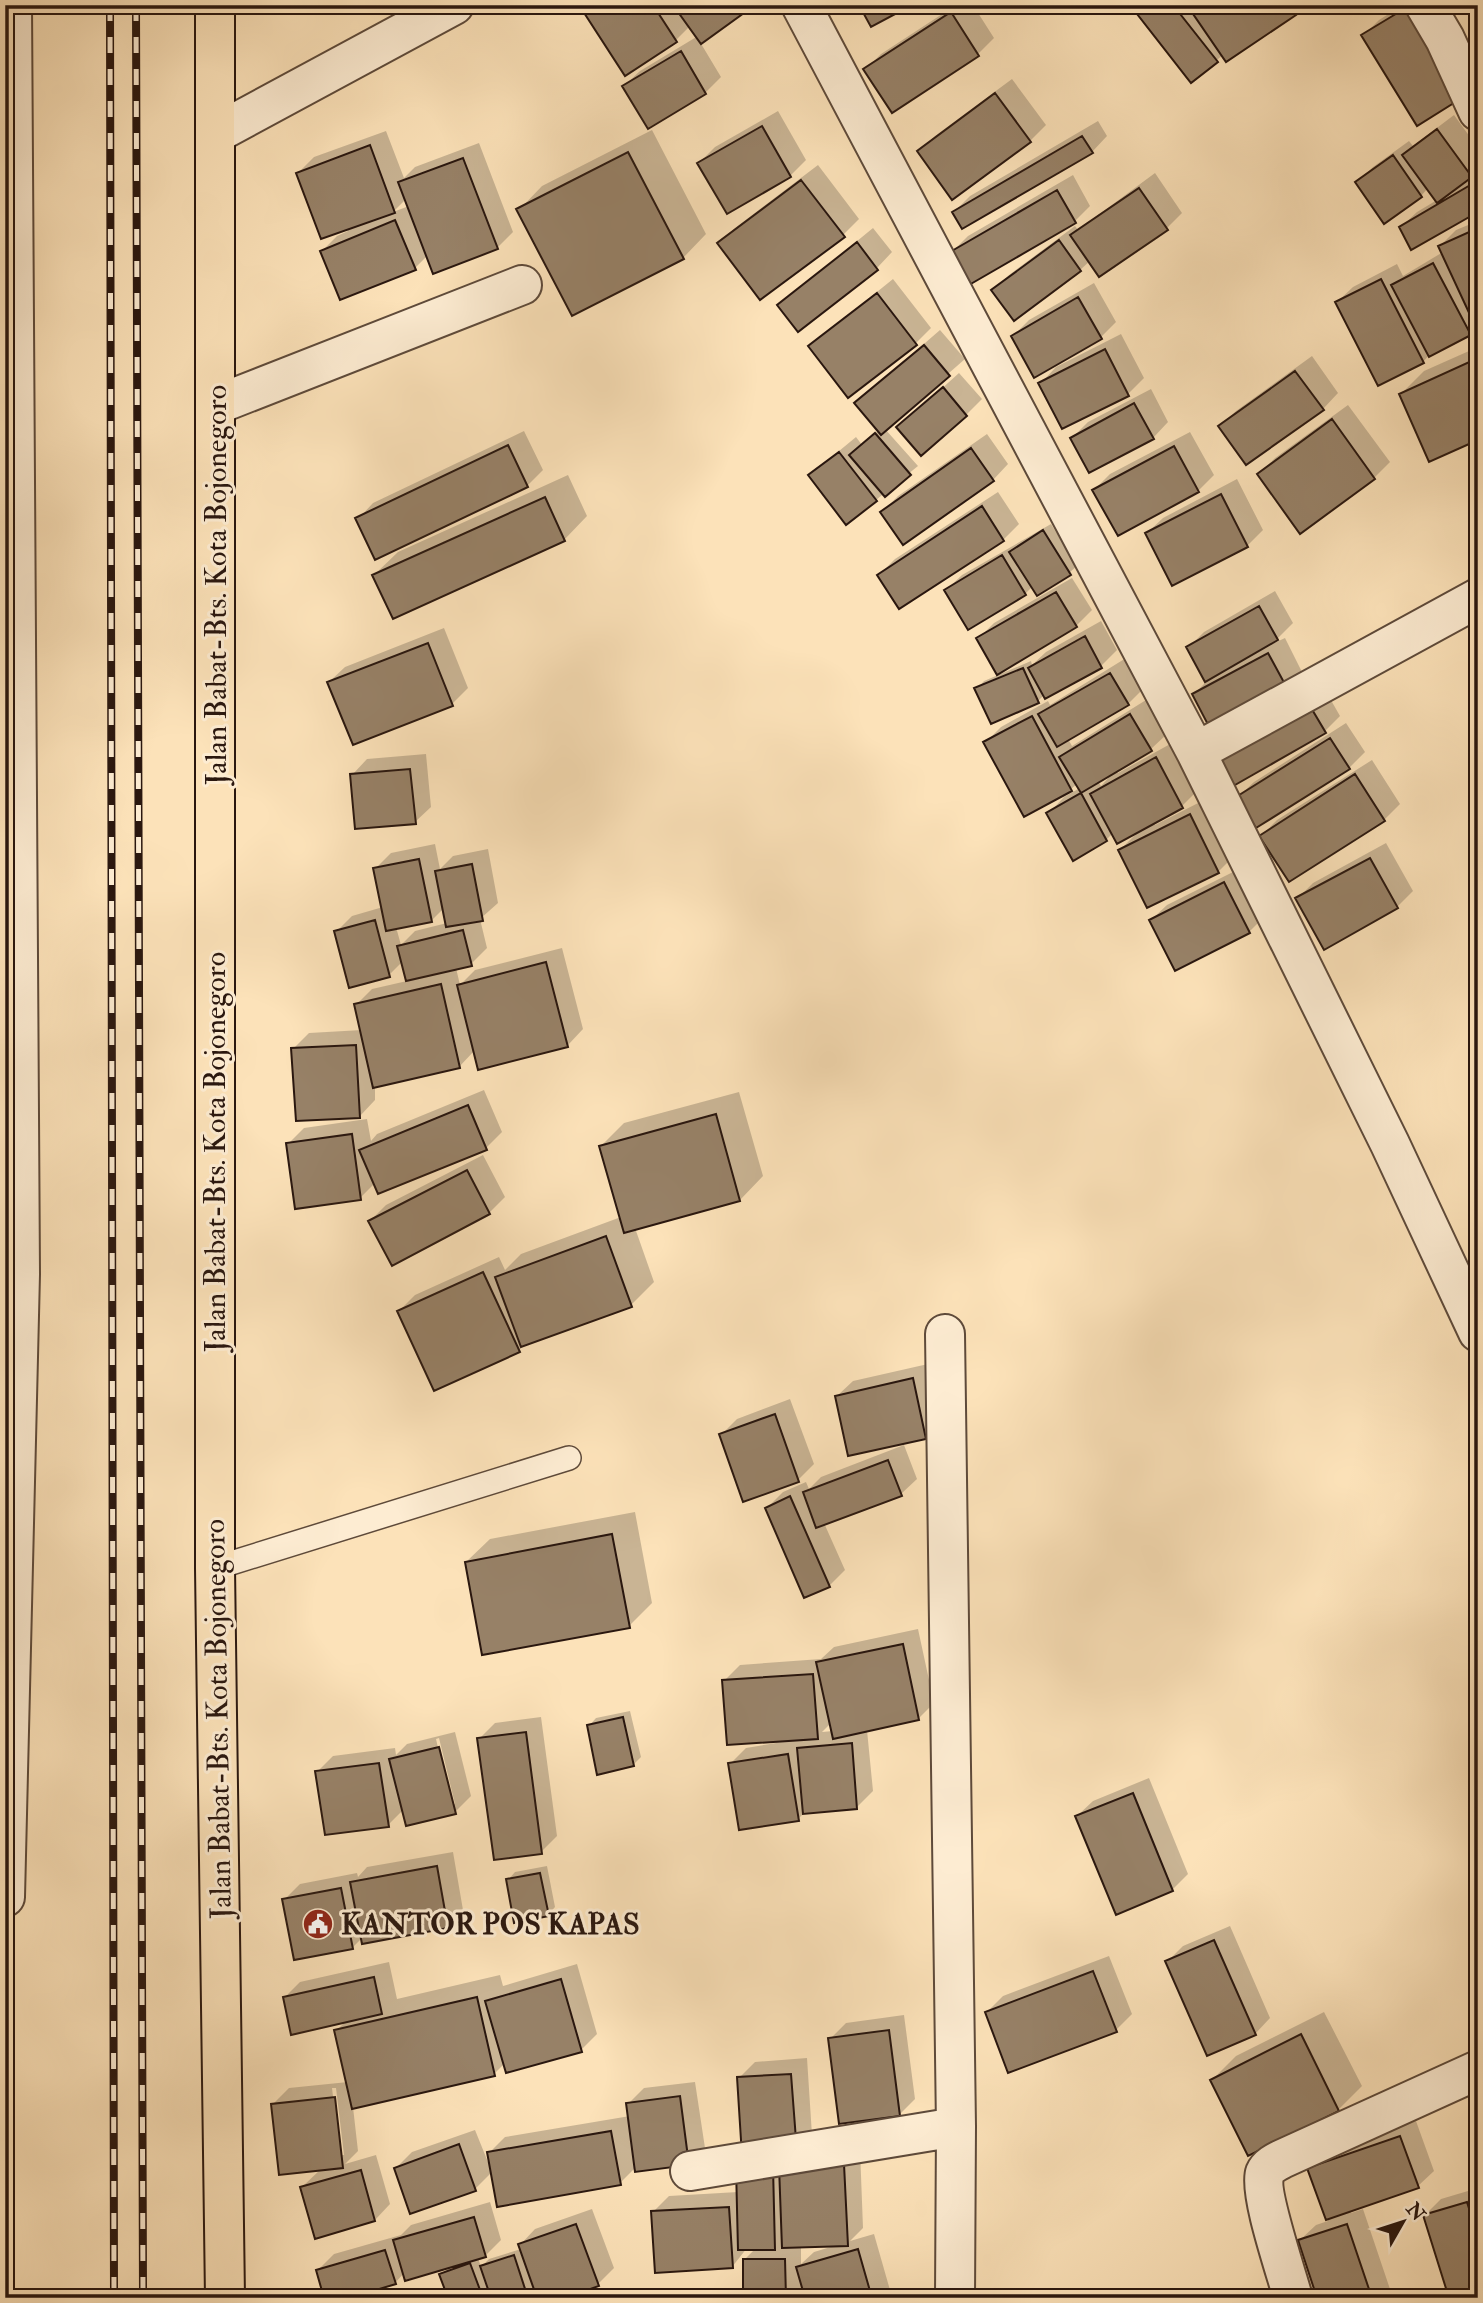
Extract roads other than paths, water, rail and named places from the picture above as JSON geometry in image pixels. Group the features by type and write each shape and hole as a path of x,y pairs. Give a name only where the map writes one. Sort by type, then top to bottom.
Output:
{"highway":[{"name":"Jalan Babat-Bts. Kota Bojonegoro","path":"215,5 215,1568 225,2298"}],"street":[{"path":"215,134 454,5"},
{"path":"801,5 1196,752 1390,1144 1478,1332"},
{"path":"1425,5 1445,38 1478,111"},
{"path":"5,1897 20,1274 10,19"},
{"path":"216,405 522,285"},
{"path":"1196,752 1478,598"},
{"path":"945,1334 956,2127 955,2298"},
{"path":"1293,2298 1268,2205 1264,2180 1270,2167 1478,2070"},
{"path":"690,2171 956,2127"}],"lane":[{"path":"215,1568 569,1458"}],"railway":[{"path":"110,5 114,2298"},
{"path":"136,5 143,2298"}],"place":[{"name":"KANTOR POS KAPAS","path":"318,1924"}]}
